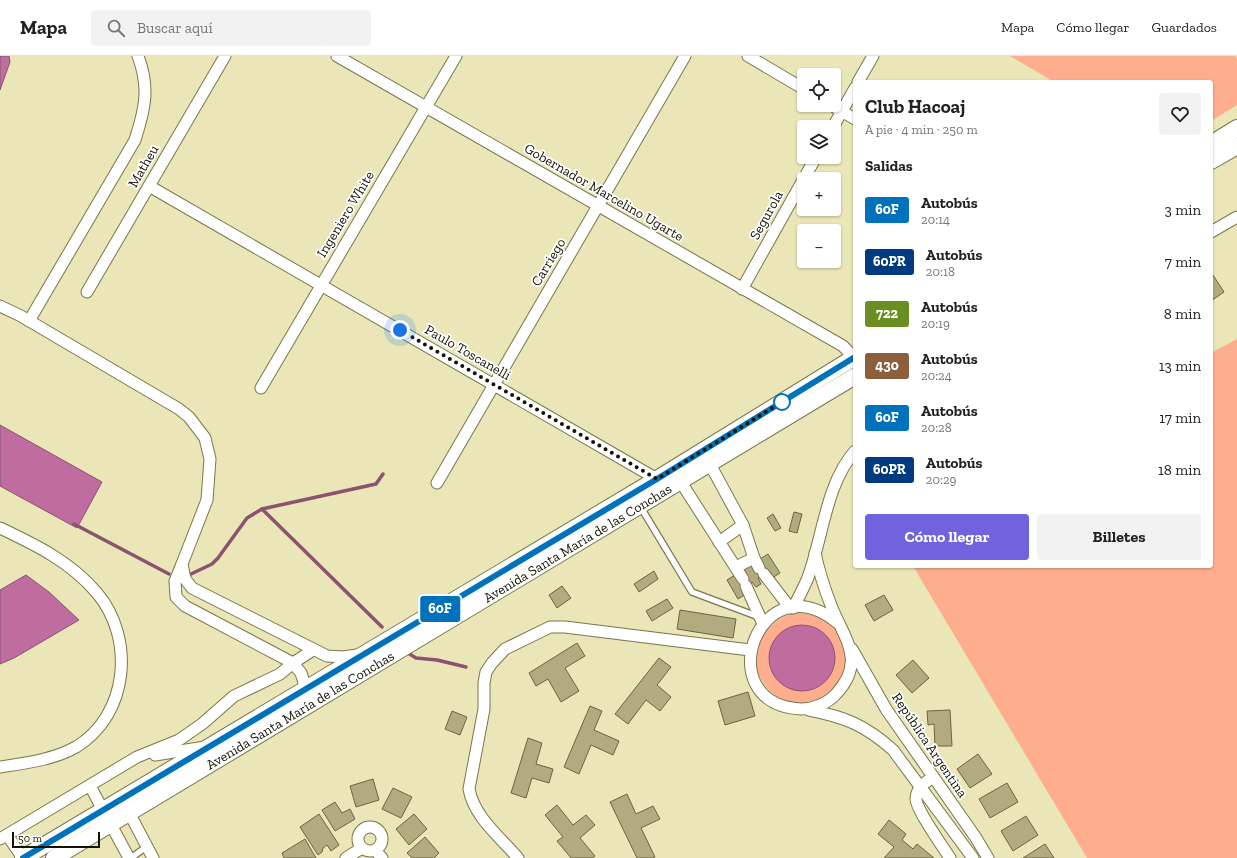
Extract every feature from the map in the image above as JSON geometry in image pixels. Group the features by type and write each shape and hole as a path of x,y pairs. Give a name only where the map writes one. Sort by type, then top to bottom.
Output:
{"main road":[{"path":"1213,143 1237,128"},
{"path":"1213,160 1237,146"},
{"name":"Avenida Santa María de las Conchas","path":"706,457 751,417 853,358"},
{"name":"Avenida Santa María de las Conchas","path":"126,806 213,745 365,653 669,476 853,377"},
{"name":"Avenida Santa María de las Conchas","path":"23,858 106,818 639,504 669,476"},
{"name":"Avenida Santa María de las Conchas","path":"54,858 106,818"}],"street":[{"path":"29,320 135,140 145,103 145,87 138,56"},
{"name":"Matheu","path":"88,292 226,56"},
{"name":"Gobernador Marcelino Ugarte","path":"337,56 843,346 853,355"},
{"name":"Ingeniero White","path":"261,388 456,56"},
{"name":"Carriego","path":"437,484 493,383 599,207 685,56"},
{"path":"748,56 797,85"},
{"path":"859,80 873,56"},
{"path":"853,91 841,111 853,118"},
{"name":"Segurola","path":"742,289 812,164"},
{"name":"Paulo Toscanelli","path":"149,186 493,383 669,476"},
{"path":"1213,231 1237,217"},
{"path":"0,306 29,320 179,409 189,417 204,438 210,459 207,500 175,581 176,597 185,606 292,663 301,673 306,689"},
{"path":"791,608 807,579 820,529 848,459 853,453"},
{"path":"706,457 743,525 754,558 762,571 791,608"},
{"path":"669,476 719,542 745,582 761,620 750,650 750,666 755,681 764,694 776,703 790,708 806,709 820,706 832,698 842,688 849,675 852,661 850,646 846,634 839,624 821,578 814,553"},
{"path":"719,542 743,525"},
{"path":"0,528 39,546 89,583 106,605 113,617 121,643 122,658 119,688 113,703 104,719 86,740 57,755 0,767"},
{"path":"736,568 754,558"},
{"path":"182,564 186,579 192,588 313,650 327,656 343,657 365,653"},
{"path":"761,620 791,608 806,607 818,610 839,624"},
{"path":"518,858 478,813 471,800 468,789 484,709 484,683 486,672 492,662 506,649 529,636 550,627 565,627 750,650"},
{"name":"República Argentina","path":"850,646 886,709 933,777 983,856"},
{"path":"23,858 4,837 137,757 179,740 202,724 234,696 280,674 292,663 313,650"},
{"name":"República Argentina","path":"806,709 848,719 869,730 893,750 973,858"},
{"path":"137,757 213,745"},
{"path":"933,777 920,786 916,798 918,809 950,858"},
{"path":"90,786 106,818 130,858"},
{"path":"126,806 153,858"},
{"path":"367,827 377,829 382,835 379,854 362,848 358,838 360,832 367,827"},
{"path":"346,858 362,848"}],"lane":[{"path":"639,504 692,592 761,620"},
{"path":"130,858 146,847"}],"shaded area":[{"path":"0,56 9,56 10,62 0,90"},
{"path":"1010,56 1235,56 1237,59 1237,105 1213,120 1213,80 1051,80"},
{"path":"1237,339 1237,858 1087,858 914,568 1213,568 1213,352"},
{"path":"0,425 102,482 77,528 0,486"},
{"path":"26,575 49,592 79,620 14,658 0,664 0,590"},
{"path":"793,613 816,616 832,626 843,640 846,656 844,673 836,688 821,698 801,703 788,702 773,694 761,680 755,657 758,646 770,627","holes":["805,625 825,636 833,648 787,629"]},
{"path":"802,625 815,628 825,635 832,645 835,658 832,671 825,681 815,688 802,691 789,688 779,681 772,671 769,658 772,645 779,635 789,628"}],"building":[{"path":"1213,275 1224,292 1213,300"},
{"path":"794,512 802,514 797,533 789,531"},
{"path":"773,514 781,528 775,531 767,518"},
{"path":"768,554 780,573 772,578 764,574 758,578 761,584 756,587 752,582 742,589 746,594 738,599 727,580"},
{"path":"654,571 658,579 639,592 634,584"},
{"path":"562,586 571,598 557,608 549,595"},
{"path":"884,595 893,610 874,621 865,605"},
{"path":"667,599 673,608 652,621 646,611"},
{"path":"680,610 736,619 733,638 677,629"},
{"path":"577,643 585,656 565,668 579,691 561,702 548,679 536,686 529,673"},
{"path":"659,658 671,667 657,685 671,697 660,711 646,700 628,724 615,714"},
{"path":"913,660 929,678 912,693 896,675"},
{"path":"748,692 755,716 725,725 718,701"},
{"path":"590,706 602,711 594,730 619,741 613,755 591,745 579,774 564,767"},
{"path":"950,710 952,746 935,746 934,724 928,725 927,711"},
{"path":"452,711 467,717 460,735 445,729"},
{"path":"528,738 542,743 536,764 553,769 549,783 532,778 526,798 511,793"},
{"path":"978,754 992,774 970,788 957,769"},
{"path":"373,779 379,800 356,807 350,786"},
{"path":"1007,783 1018,802 990,818 979,799"},
{"path":"393,788 412,797 401,818 382,809"},
{"path":"627,794 636,814 653,806 660,819 641,828 655,857 637,858 610,802"},
{"path":"335,802 342,813 350,809 355,819 335,831 322,810"},
{"path":"557,805 573,825 586,815 595,825 580,838 595,856 592,858 571,858 557,841 563,837 545,815"},
{"path":"319,814 339,845 331,851 327,845 318,855 300,827"},
{"path":"414,814 427,829 409,845 396,829"},
{"path":"1026,816 1038,835 1013,851 1001,831"},
{"path":"889,820 906,834 902,840 913,849 917,844 934,858 884,858 894,847 878,834"},
{"path":"425,837 439,853 434,858 412,858 407,853"},
{"path":"305,839 316,858 284,858 282,853"},
{"path":"1045,844 1054,858 1023,858"}],"waterway":[{"path":"382,627 262,509 376,484 383,474"},
{"path":"191,574 212,564 247,518 262,509"},
{"path":"74,524 169,574"},
{"path":"408,653 416,658 437,660 466,667"}],"bus line":[{"name":"60F","path":"23,858 657,479 853,358"}],"route":[{"path":"400,330 657,479 782,402"}]}
